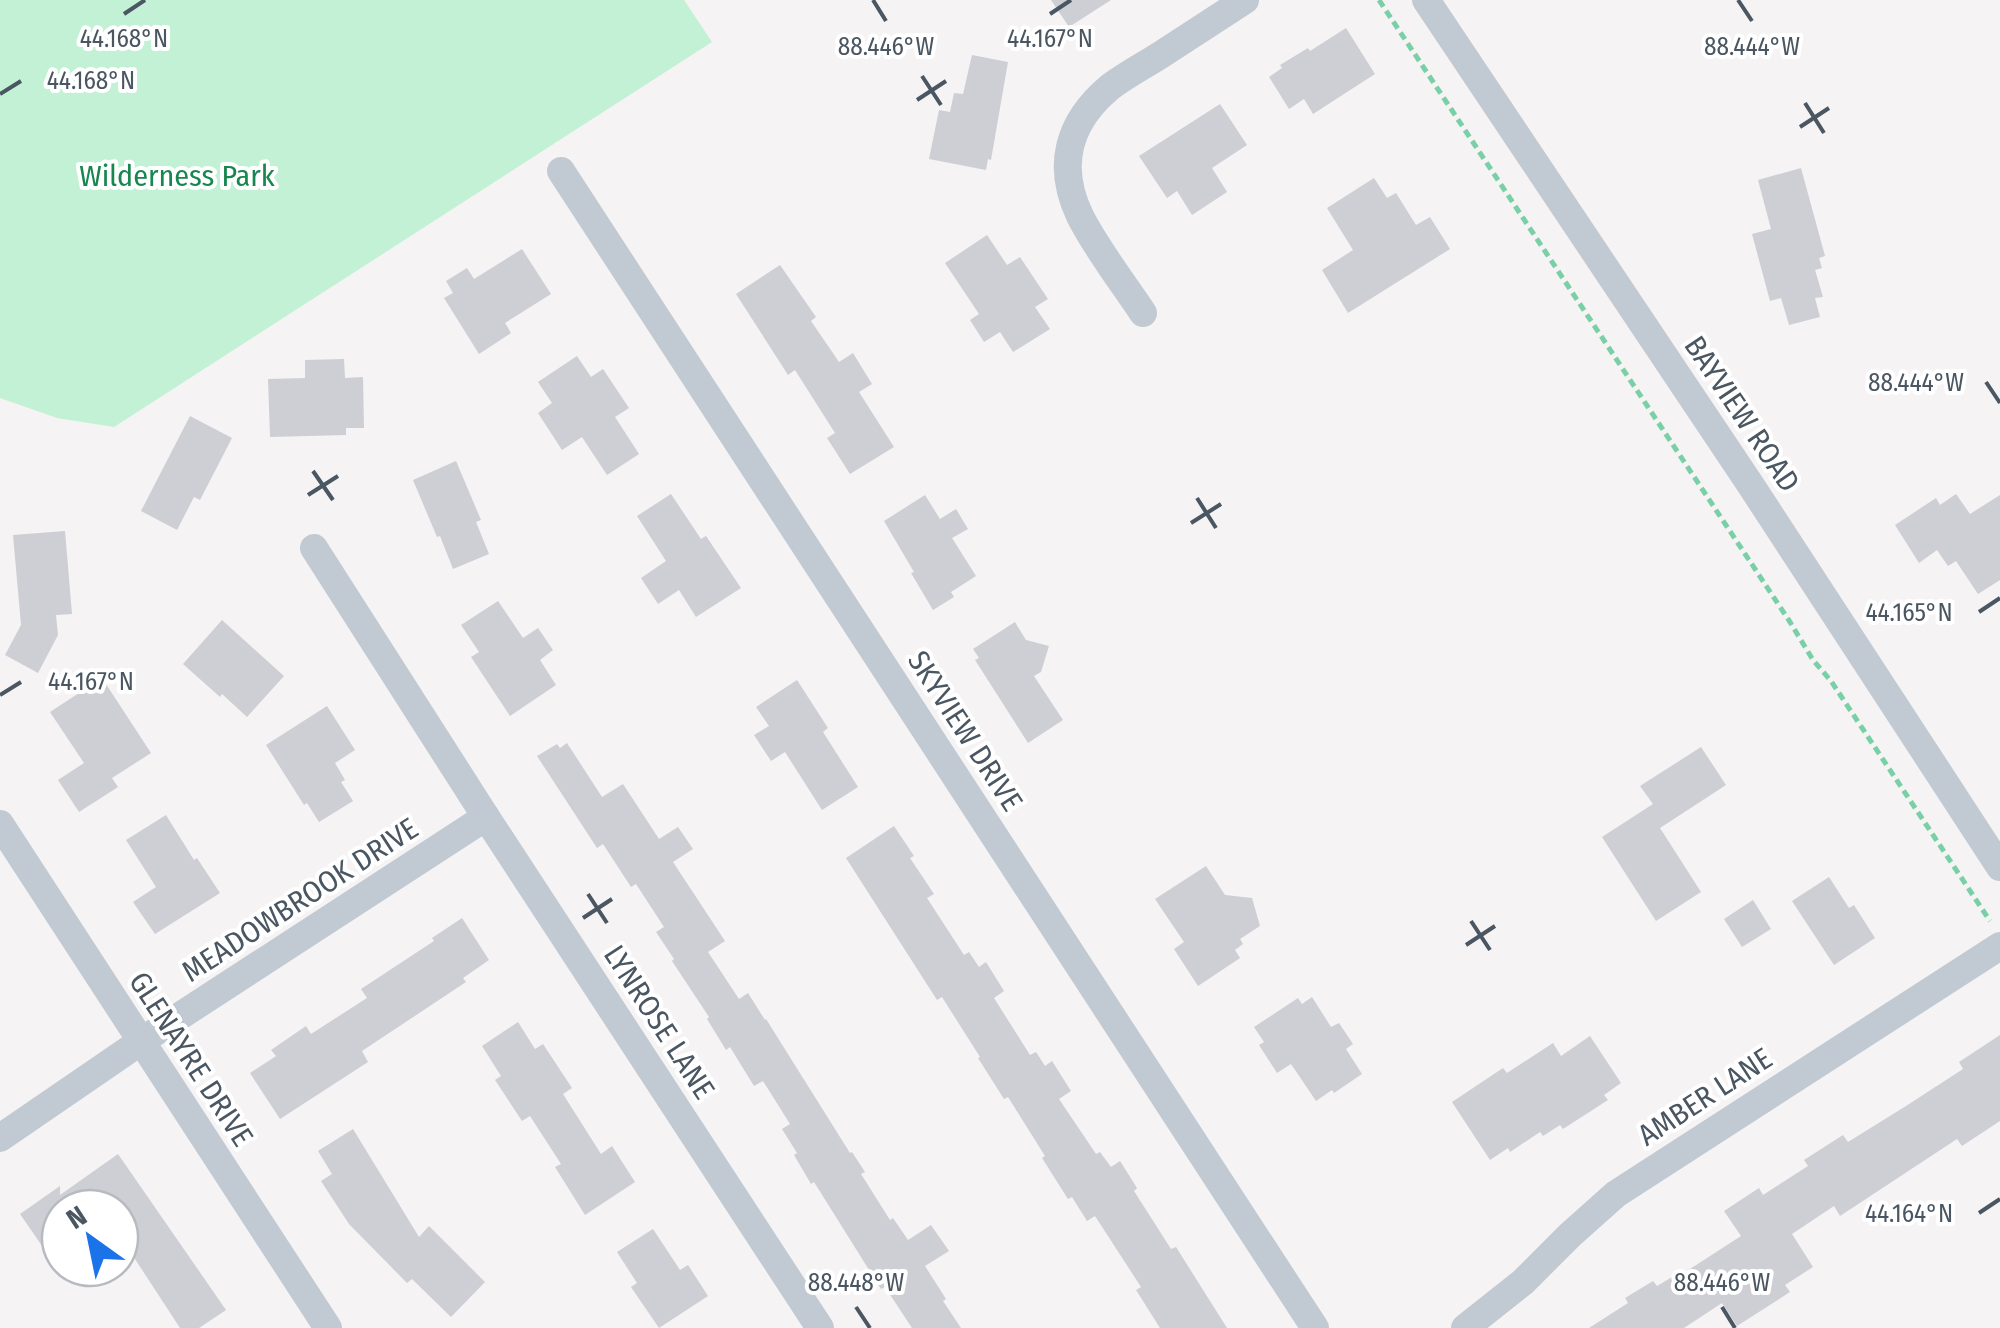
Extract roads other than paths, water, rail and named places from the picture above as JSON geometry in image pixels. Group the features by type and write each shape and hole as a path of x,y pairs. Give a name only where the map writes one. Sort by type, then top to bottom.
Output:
{"street":[{"path":"1142,313 1081,218 1071,193 1068,146 1086,112 1110,88 1245,0"},
{"name":"BAYVIEW ROAD","path":"1426,0 2000,867"},
{"name":"SKYVIEW DRIVE","path":"561,170 1315,1328"},
{"name":"LYNROSE LANE","path":"314,548 820,1328"},
{"name":"MEADOWBROOK DRIVE","path":"0,1138 486,817"},
{"name":"GLENAYRE DRIVE","path":"0,824 328,1328"},
{"name":"AMBER LANE","path":"1465,1328 1523,1282 1616,1194 2000,946"}],"park label":[{"name":"Wilderness Park","path":"177,176"}]}
